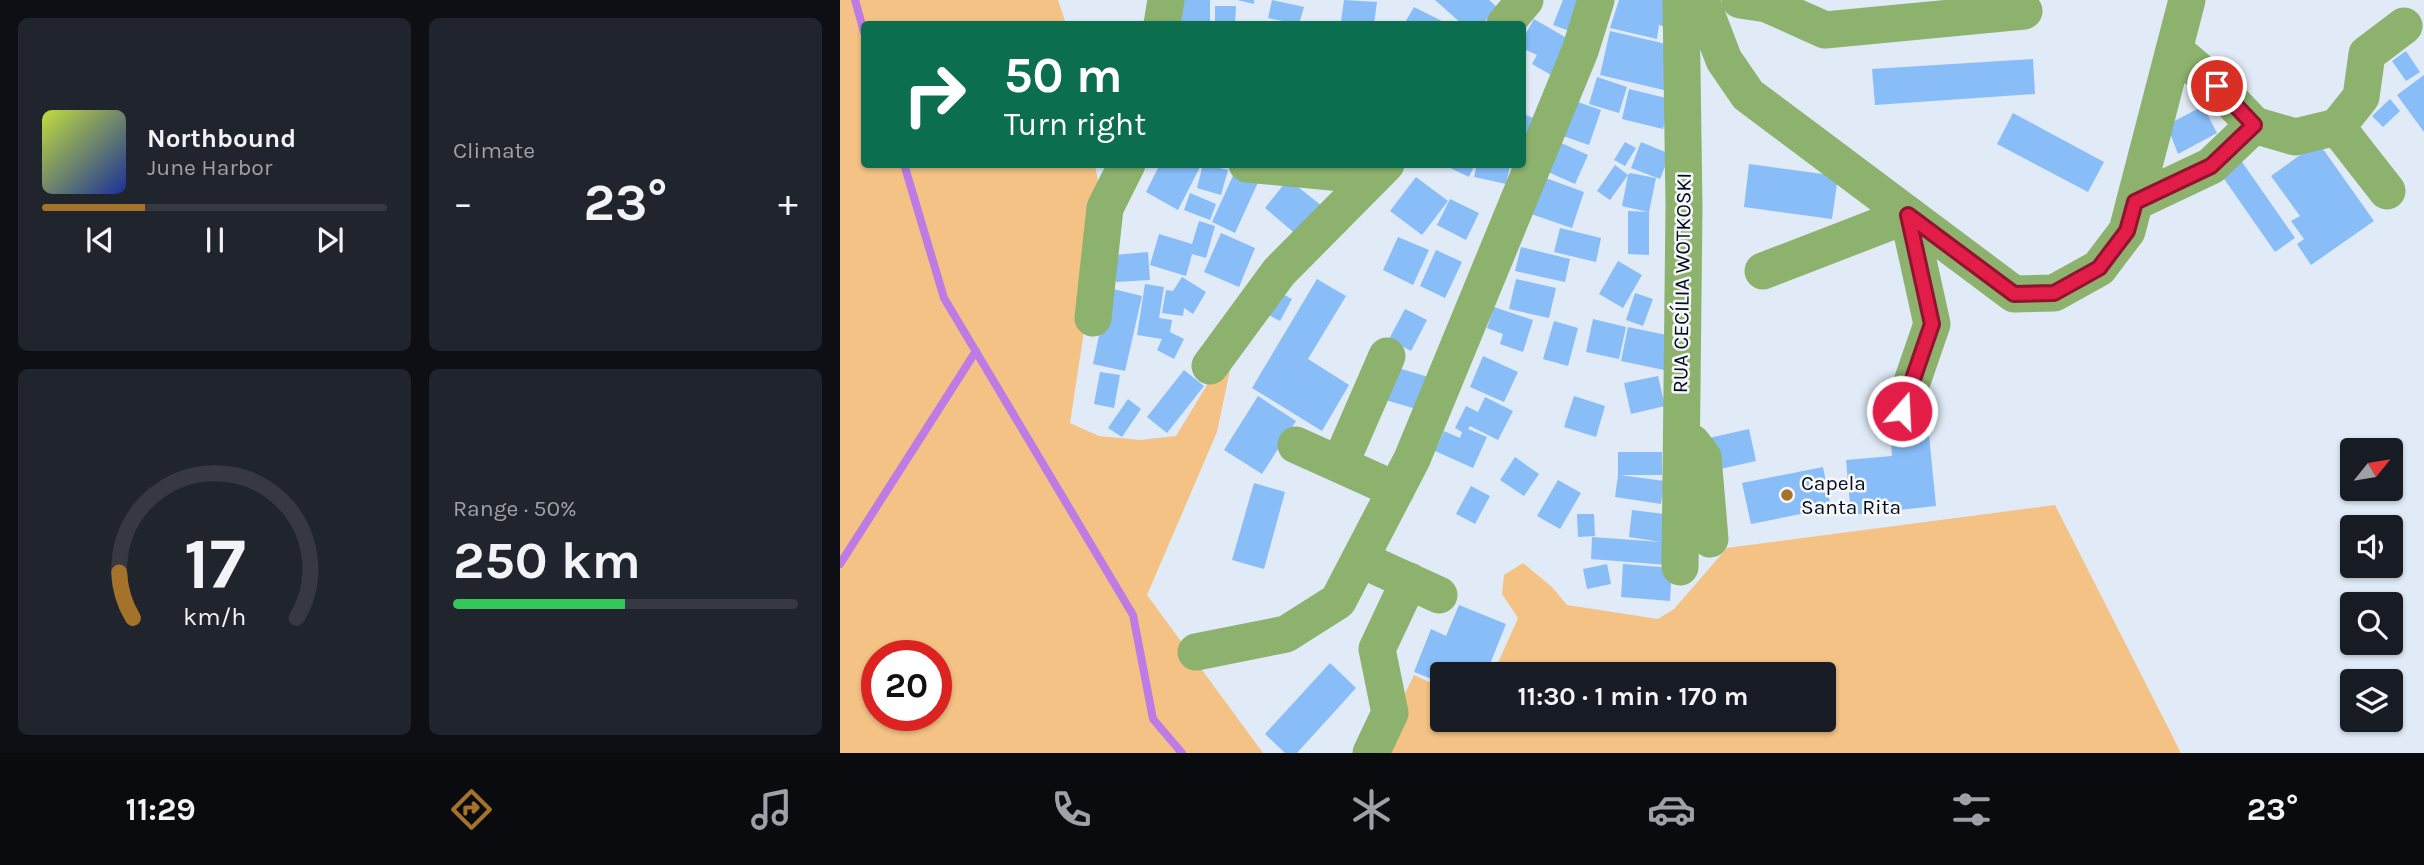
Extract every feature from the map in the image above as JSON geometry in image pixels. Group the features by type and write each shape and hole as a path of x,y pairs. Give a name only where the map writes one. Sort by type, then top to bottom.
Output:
{"street":[{"path":"1162,21 1166,0"},
{"path":"1508,21 1525,0"},
{"path":"1196,652 1286,634 1338,601 1404,474 1580,51 1596,0"},
{"name":"RUA CECÍLIA WOTKOSKI","path":"1680,567 1684,206 1681,0"},
{"path":"1700,0 1724,60 1748,96 2014,294 2054,293 2099,268 2127,231 2187,0"},
{"path":"1740,0 1768,4 1825,30 2024,10"},
{"path":"2174,50 2217,86 2254,125 2295,137 2337,127 2361,97 2367,54 2404,26"},
{"path":"2135,202 2211,166 2254,125"},
{"path":"2337,127 2387,191"},
{"path":"1093,318 1105,208 1124,168"},
{"path":"1336,168 1380,170"},
{"path":"1210,366 1279,272 1380,170"},
{"path":"1763,271 1908,215"},
{"path":"1902,411 1932,324 1908,215"},
{"path":"1340,464 1387,356"},
{"path":"1680,444 1693,443 1703,457 1710,539"},
{"path":"1296,446 1340,464 1404,474"},
{"path":"1360,559 1424,588 1377,649 1390,713 1371,753"}],"shaded area":[{"path":"840,0 1058,0 1065,21 861,21 861,168 1096,168 1103,206 1070,423 1099,436 1140,440 1176,436 1213,375 1230,370 1217,432 1147,595 1263,753 840,753"},
{"path":"2055,505 2181,753 1376,753 1414,675 1430,682 1430,732 1836,732 1836,662 1498,662 1518,618 1502,594 1504,575 1523,563 1552,587 1567,605 1658,619 1674,609 1727,548"}],"building":[{"path":"1175,0 1210,0 1210,21 1173,21"},
{"path":"1237,0 1254,0 1254,4"},
{"path":"1272,0 1304,7 1300,21 1268,18"},
{"path":"1344,0 1377,2 1374,21 1341,21"},
{"path":"1435,0 1489,0 1498,8 1485,21 1459,21"},
{"path":"1563,0 1585,0 1578,34 1553,25"},
{"path":"1619,0 1675,0 1669,28 1659,25 1657,39 1610,28"},
{"path":"1215,6 1236,6 1235,21 1215,21"},
{"path":"1414,7 1442,21 1406,21"},
{"path":"1534,19 1577,44 1558,79 1532,64 1537,55 1526,50 1526,33"},
{"path":"1610,31 1679,47 1668,91 1600,75"},
{"path":"2406,51 2420,72 2406,81 2392,61"},
{"path":"2033,59 2035,94 1875,105 1872,69"},
{"path":"2424,75 2424,132 2397,95"},
{"path":"1597,77 1627,87 1619,113 1589,104"},
{"path":"1629,89 1670,99 1663,129 1622,119"},
{"path":"2390,99 2400,111 2383,127 2372,116"},
{"path":"1575,101 1601,110 1589,145 1563,136"},
{"path":"2203,106 2217,133 2178,154 2167,125"},
{"path":"2013,113 2104,162 2088,192 1997,144"},
{"path":"1526,115 1540,121 1526,148"},
{"path":"1559,142 1588,155 1575,184 1546,171"},
{"path":"1625,142 1636,148 1625,166 1614,160"},
{"path":"1641,142 1670,154 1660,179 1631,168"},
{"path":"2318,142 2374,221 2311,265 2297,244 2304,239 2291,221 2300,216 2271,176"},
{"path":"2240,159 2295,238 2275,252 2220,173"},
{"path":"1749,164 1838,176 1832,219 1744,207"},
{"path":"1615,165 1628,175 1610,200 1597,191"},
{"path":"1158,168 1199,168 1178,210 1146,192"},
{"path":"1202,168 1228,170 1221,195 1197,188"},
{"path":"1237,168 1260,178 1235,233 1212,222"},
{"path":"1450,168 1473,168 1469,177"},
{"path":"1476,168 1510,168 1506,184 1474,177"},
{"path":"1630,173 1656,178 1649,212 1649,255 1628,254 1628,211 1648,212 1622,206"},
{"path":"1416,177 1448,201 1422,235 1390,211"},
{"path":"1543,177 1584,192 1572,228 1531,214"},
{"path":"1288,179 1322,206 1298,236 1265,208"},
{"path":"1190,193 1216,204 1210,220 1184,210"},
{"path":"1450,199 1479,213 1466,240 1437,225"},
{"path":"1199,221 1215,226 1206,258 1192,254 1186,276 1150,265 1159,234 1192,244"},
{"path":"1560,228 1601,238 1596,262 1554,252"},
{"path":"1221,233 1255,248 1239,287 1204,272"},
{"path":"1398,237 1429,250 1413,285 1383,270"},
{"path":"1521,247 1570,259 1565,282 1515,271"},
{"path":"1436,250 1462,262 1445,298 1420,286"},
{"path":"1148,252 1150,280 1116,282 1114,255"},
{"path":"1618,261 1642,275 1623,308 1599,294"},
{"path":"1182,277 1206,292 1193,314 1184,308 1183,316 1162,313 1166,290 1173,291"},
{"path":"1317,279 1346,296 1308,359 1349,385 1322,431 1252,388"},
{"path":"1516,279 1556,288 1549,318 1509,309"},
{"path":"1145,284 1164,287 1159,318 1172,320 1170,332 1184,339 1174,359 1157,350 1162,339 1137,335"},
{"path":"1109,288 1142,296 1125,371 1093,364"},
{"path":"1273,289 1292,299 1280,321 1261,311"},
{"path":"1635,293 1653,299 1643,326 1626,320"},
{"path":"1494,307 1533,320 1523,352 1500,344 1503,334 1487,328"},
{"path":"1405,309 1427,320 1411,351 1389,339"},
{"path":"1593,319 1626,327 1619,359 1586,352"},
{"path":"1554,321 1578,328 1568,366 1543,359"},
{"path":"1628,327 1671,336 1664,370 1621,361"},
{"path":"1483,356 1518,372 1504,402 1470,387"},
{"path":"1391,366 1432,378 1423,411 1382,399"},
{"path":"1184,370 1204,386 1167,433 1147,417"},
{"path":"1100,372 1120,375 1114,408 1094,404"},
{"path":"1658,376 1665,406 1631,414 1624,383"},
{"path":"1258,396 1296,421 1262,474 1224,450"},
{"path":"1574,396 1605,406 1596,437 1564,427"},
{"path":"1485,397 1513,411 1498,440 1470,426 1468,429 1487,437 1473,468 1435,451 1444,431 1460,438 1462,432 1455,428 1466,406 1478,412"},
{"path":"1128,399 1141,409 1122,437 1108,428"},
{"path":"1928,425 1936,506 1851,515 1846,460 1892,456 1890,429"},
{"path":"1749,429 1756,461 1716,470 1709,438"},
{"path":"1618,452 1662,452 1662,475 1620,475 1664,481 1661,504 1615,497"},
{"path":"1515,457 1539,474 1524,496 1500,480"},
{"name":"Capela Santa Rita","path":"1823,467 1831,508 1751,524 1742,483"},
{"path":"1558,480 1581,493 1560,529 1537,516"},
{"path":"1254,483 1285,492 1264,569 1232,560"},
{"path":"1471,486 1490,496 1475,524 1456,514"},
{"path":"1632,510 1672,515 1667,565 1591,559 1592,537 1661,542 1629,537"},
{"path":"1577,514 1594,514 1595,536 1578,537"},
{"path":"1607,564 1611,584 1587,589 1583,569"},
{"path":"1623,564 1672,568 1670,601 1621,597"},
{"path":"1459,605 1506,624 1491,662 1430,662 1430,678 1414,672 1431,629 1446,636"},
{"path":"1330,663 1356,688 1297,753 1285,753 1265,734"}],"waterway":[{"path":"855,0 861,21"},
{"path":"905,168 944,298 1133,615 1153,719 1182,753"},
{"path":"840,564 976,351"}],"place":[{"name":"Capela Santa Rita","path":"1787,495"}],"route":[{"path":"1902,411 1932,324 1908,215 2014,294 2054,293 2099,268 2127,231 2135,202 2211,166 2254,125 2217,86"}]}
